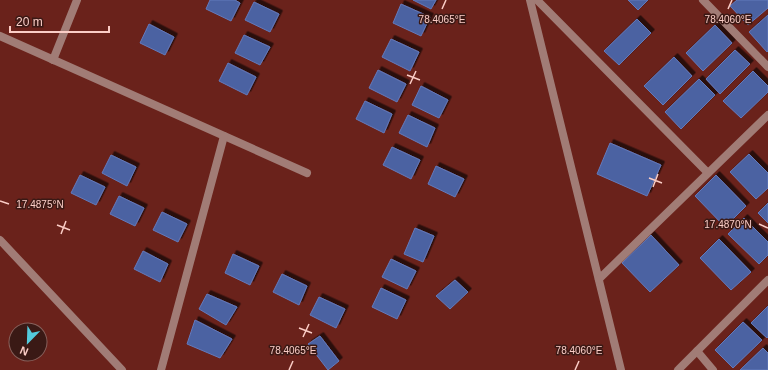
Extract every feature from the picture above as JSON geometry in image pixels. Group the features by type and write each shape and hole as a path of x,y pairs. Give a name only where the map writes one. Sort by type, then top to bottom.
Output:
{"street":[{"path":"53,60 77,0"},
{"path":"530,0 621,370"},
{"path":"537,0 708,173"},
{"path":"703,0 768,67"},
{"path":"0,36 307,173"},
{"path":"599,279 768,115"},
{"path":"161,370 224,136"},
{"path":"0,240 122,370"},
{"path":"678,370 768,280"},
{"path":"697,351 713,370"}],"building":[{"path":"210,0 235,0 240,3 231,21 206,9"},
{"path":"413,0 436,0 431,9"},
{"path":"628,0 648,0 638,10"},
{"path":"737,0 768,0 768,8 748,25 730,6"},
{"path":"254,2 279,14 270,32 245,20"},
{"path":"401,4 430,17 421,36 393,23"},
{"path":"768,15 768,51 767,52 749,32"},
{"path":"637,19 651,33 619,65 604,51"},
{"path":"149,24 174,37 165,55 140,43"},
{"path":"715,25 732,43 703,71 686,53"},
{"path":"244,35 270,47 260,65 235,53"},
{"path":"391,39 419,52 410,71 382,57"},
{"path":"735,50 750,64 720,94 706,79"},
{"path":"674,57 692,76 663,105 644,86"},
{"path":"228,63 256,77 247,95 219,81"},
{"path":"378,70 406,84 397,102 369,88"},
{"path":"753,71 768,86 768,92 741,118 723,101"},
{"path":"699,79 715,95 681,129 665,112"},
{"path":"421,86 448,100 439,118 412,105"},
{"path":"365,101 392,114 384,133 356,119"},
{"path":"408,115 435,128 427,147 399,133"},
{"path":"610,143 661,165 647,196 597,174"},
{"path":"392,147 420,160 411,179 383,165"},
{"path":"749,154 768,173 768,188 756,199 730,172"},
{"path":"111,155 136,167 127,186 102,173"},
{"path":"436,166 464,179 455,197 428,184"},
{"path":"80,175 105,187 96,205 71,193"},
{"path":"716,175 746,206 725,227 695,196"},
{"path":"119,196 144,208 135,226 110,214"},
{"path":"768,203 768,223 758,213"},
{"path":"162,212 187,224 178,242 153,230"},
{"path":"744,218 768,242 768,255 759,264 728,234"},
{"path":"415,228 434,236 423,262 404,254"},
{"path":"651,235 679,265 650,292 622,263"},
{"path":"719,239 751,272 731,290 700,258"},
{"path":"143,251 168,264 160,282 134,269"},
{"path":"233,254 259,266 250,285 225,273"},
{"path":"391,259 416,271 407,289 382,277"},
{"path":"282,274 307,286 299,305 273,292"},
{"path":"455,280 468,292 450,309 436,296"},
{"path":"381,288 406,300 397,319 372,307"},
{"path":"207,294 237,307 226,325 199,309"},
{"path":"319,297 345,309 336,328 310,315"},
{"path":"768,306 768,337 767,338 751,323"},
{"path":"195,320 232,339 220,358 187,344"},
{"path":"743,322 762,340 733,368 715,350"},
{"path":"320,336 339,361 328,370 308,344"},
{"path":"763,348 768,353 768,370 740,370"}]}
